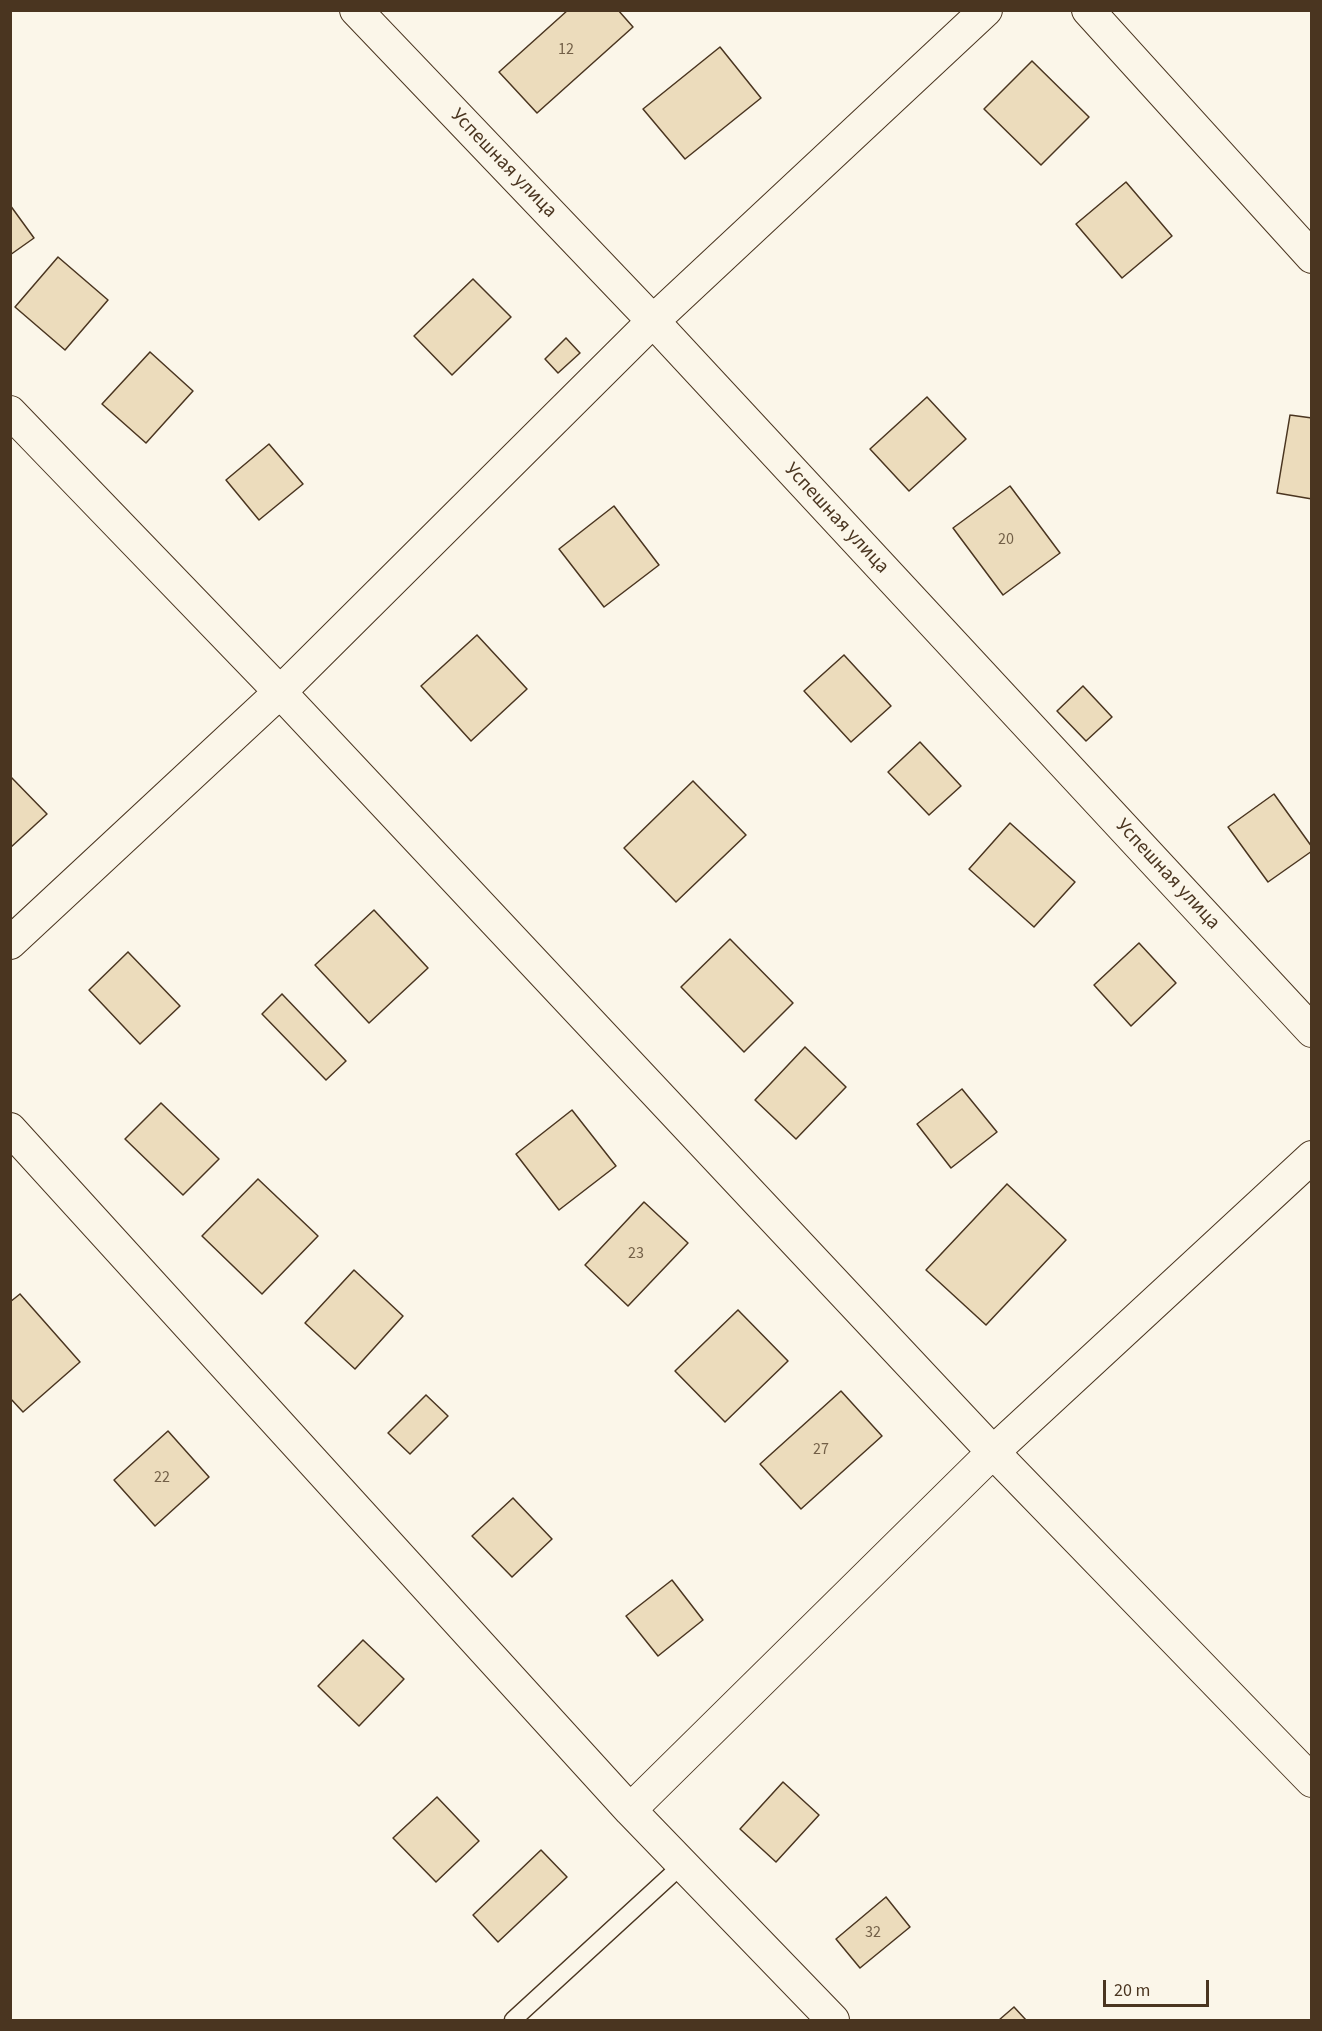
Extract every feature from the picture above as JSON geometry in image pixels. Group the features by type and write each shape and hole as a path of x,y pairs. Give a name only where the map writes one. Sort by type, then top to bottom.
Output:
{"street":[{"name":"Успешная улица","path":"356,10 653,321 1311,1031"},
{"path":"10,943 280,692 653,321 986,10"},
{"path":"1088,10 1311,257"},
{"path":"10,412 280,692 993,1452 1311,1781"},
{"path":"10,1129 630,1810 833,2020"},
{"path":"630,1810 993,1452 1311,1157"}],"lane":[{"path":"513,2020 682,1865"}],"building":[{"path":"568,10 618,10 633,27 537,113 499,72"},
{"path":"720,47 761,98 685,159 643,109"},
{"path":"1032,61 1089,117 1041,165 984,109"},
{"path":"1126,182 1172,236 1122,278 1076,224"},
{"path":"10,205 34,238 10,255"},
{"path":"58,257 108,300 65,350 15,307"},
{"path":"473,279 511,317 452,375 414,336"},
{"path":"566,338 580,353 558,373 545,359"},
{"path":"150,352 193,391 146,443 102,404"},
{"path":"927,397 966,439 909,491 870,449"},
{"path":"1290,415 1312,418 1312,499 1277,493"},
{"path":"269,444 303,484 259,520 226,480"},
{"path":"1010,486 1060,553 1003,595 953,528"},
{"path":"614,506 659,565 604,607 559,549"},
{"path":"477,635 527,689 471,741 421,686"},
{"path":"844,655 891,706 851,742 804,691"},
{"path":"1083,686 1112,717 1086,741 1057,711"},
{"path":"920,742 961,786 929,815 888,772"},
{"path":"10,776 47,814 10,848"},
{"path":"693,781 746,835 676,902 624,848"},
{"path":"1274,794 1312,847 1312,851 1268,882 1228,827"},
{"path":"1010,823 1075,882 1034,927 969,869"},
{"path":"374,910 428,968 369,1023 315,965"},
{"path":"730,939 793,1003 744,1052 681,987"},
{"path":"1139,943 1176,983 1131,1026 1094,985"},
{"path":"128,952 180,1006 140,1044 89,990"},
{"path":"282,994 346,1061 326,1080 262,1014"},
{"path":"805,1047 846,1087 796,1139 755,1100"},
{"path":"962,1089 997,1132 951,1168 917,1124"},
{"path":"161,1103 219,1159 183,1195 125,1139"},
{"path":"572,1110 616,1166 559,1210 516,1154"},
{"path":"258,1179 318,1236 262,1294 202,1236"},
{"path":"1007,1184 1066,1240 986,1325 926,1270"},
{"path":"644,1202 688,1243 628,1306 585,1265"},
{"path":"354,1270 403,1316 355,1369 305,1323"},
{"path":"20,1294 80,1362 23,1412 10,1398 10,1302"},
{"path":"738,1310 788,1361 725,1422 675,1371"},
{"path":"841,1391 882,1436 801,1509 760,1464"},
{"path":"426,1395 448,1416 410,1454 388,1433"},
{"path":"168,1431 209,1477 155,1526 114,1480"},
{"path":"513,1498 552,1539 512,1577 472,1536"},
{"path":"672,1580 703,1620 658,1656 626,1616"},
{"path":"363,1640 404,1679 359,1726 318,1686"},
{"path":"783,1782 819,1815 776,1862 740,1829"},
{"path":"437,1797 479,1841 436,1882 393,1838"},
{"path":"541,1850 567,1877 498,1942 473,1915"},
{"path":"886,1897 910,1927 860,1968 836,1939"},
{"path":"1014,2007 1026,2020 999,2020"}]}
